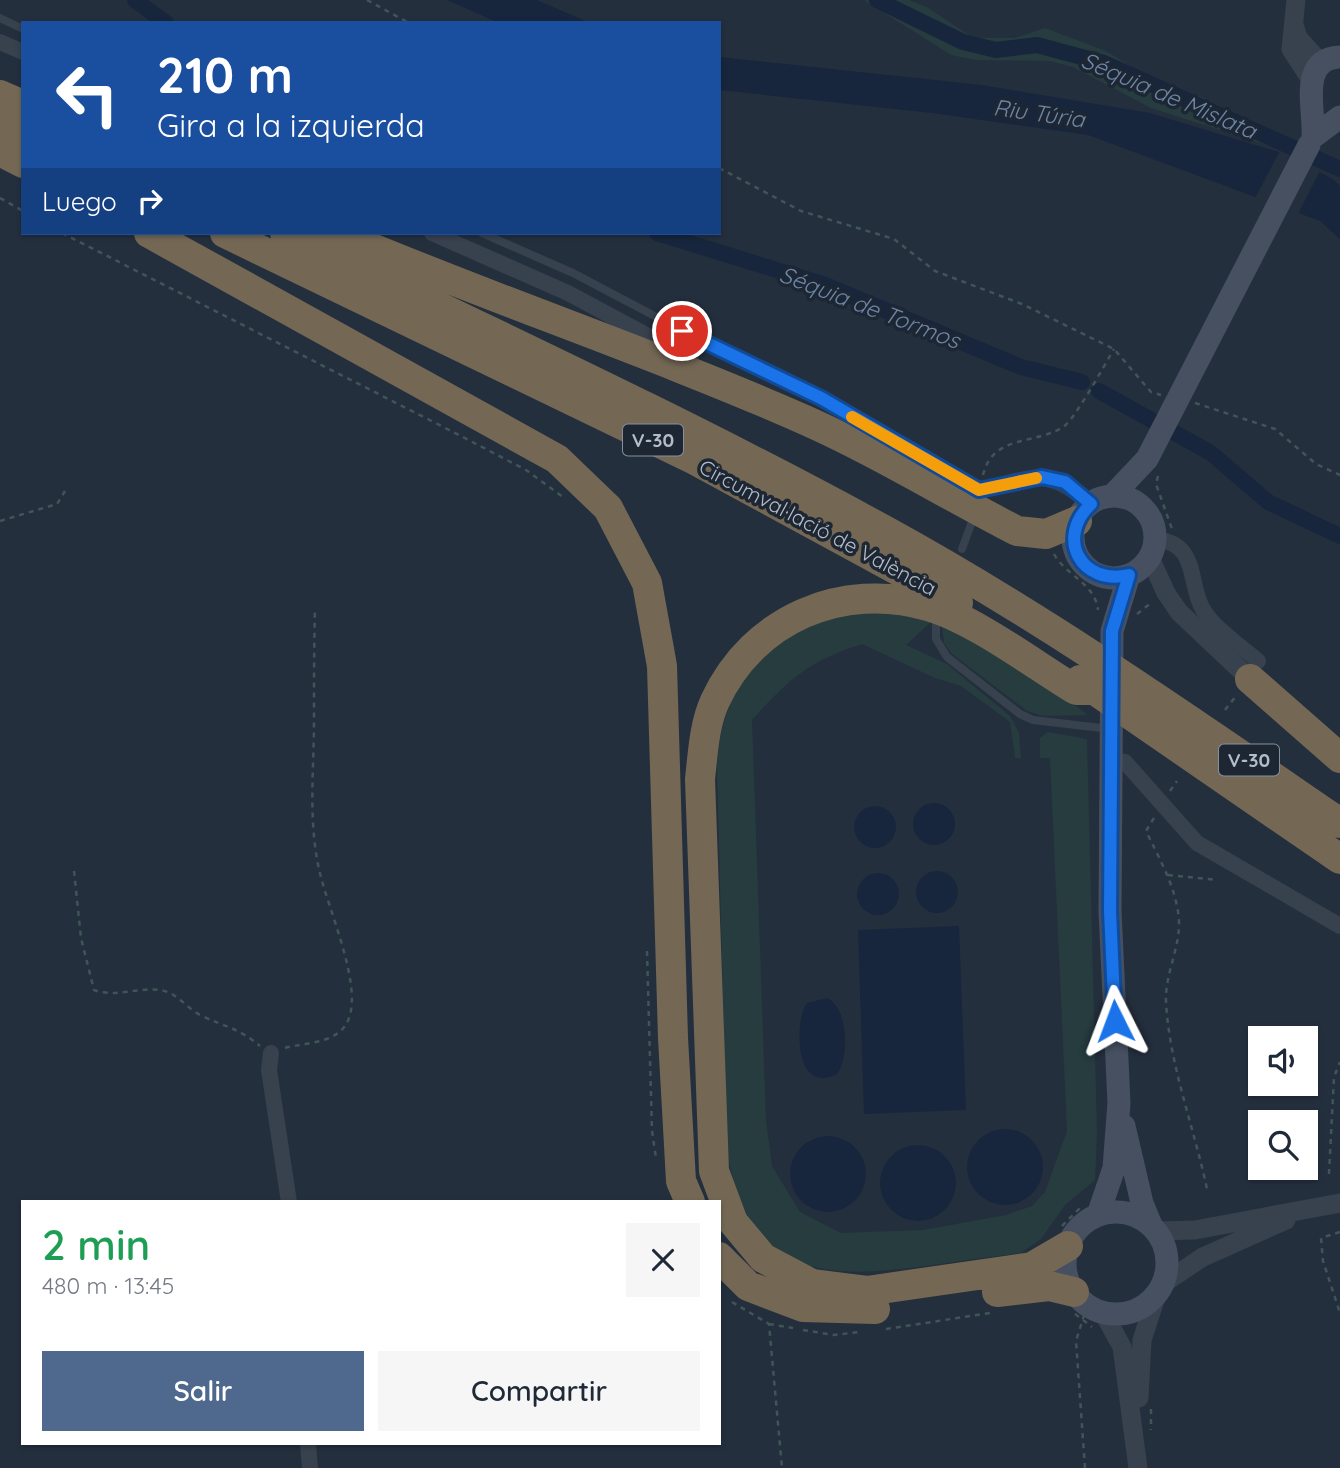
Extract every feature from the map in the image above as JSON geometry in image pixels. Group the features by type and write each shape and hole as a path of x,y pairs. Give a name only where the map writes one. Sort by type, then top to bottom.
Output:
{"highway":[{"path":"0,95 21,104"},
{"path":"0,124 21,134"},
{"path":"0,150 21,162"},
{"path":"153,235 557,459 608,508 647,583 662,666 673,1038 681,1181 689,1200"},
{"name":"Circumval·lació de València","path":"229,235 695,460 879,557 969,609 1066,677 1095,690 1340,859"},
{"name":"Circumval·lació de València","path":"289,235 699,432 886,531 1054,631 1157,697 1340,823"},
{"path":"341,235 414,266 563,320 807,421 978,500 1017,531 1046,534 1093,507"},
{"path":"1062,1240 1032,1267 867,1291 812,1284 763,1258 733,1222 714,1171 700,779 705,733 715,702 734,667 769,632 805,612 846,599 888,597 930,606 1066,677"},
{"path":"1254,670 1340,758"},
{"path":"721,1259 748,1286 803,1307 872,1309 1036,1287 1085,1312"}],"main road":[{"path":"1327,68 1327,111 1340,115"},
{"path":"1145,510 1154,463 1311,141 1327,68"},
{"path":"1311,141 1340,115"},
{"path":"1119,1103 1142,1203 1168,1261 1160,1290 1132,1312 1085,1312 1064,1266 1062,1240 1080,1228 1094,1208 1114,1168 1119,1103 1110,911 1111,729 1105,625 1102,589 1093,572 1077,555 1074,544 1093,507 1154,463"},
{"path":"1093,507 1125,497 1145,510 1155,528 1159,546 1129,575 1105,625"},
{"path":"1093,572 1104,577 1129,575"},
{"path":"1094,1208 1126,1213 1155,1228"}],"street":[{"path":"1296,0 1293,23 1298,38 1327,68"},
{"path":"0,42 21,51"},
{"path":"437,235 568,293 807,421"},
{"path":"978,500 1042,477 1065,482 1093,507"},
{"path":"1159,546 1183,549 1199,599 1209,619 1254,670 1180,612 1166,593 1159,546"},
{"path":"1111,760 1125,762 1197,843 1340,926"},
{"path":"271,1052 269,1070 289,1200"},
{"path":"1155,1228 1195,1230 1333,1204"},
{"path":"1138,1468 1144,1440 1142,1340 1160,1290 1203,1257 1252,1233 1333,1204"},
{"path":"1085,1312 1122,1348 1144,1440"},
{"path":"308,1445 310,1468"}],"lane":[{"path":"0,18 21,28"},
{"path":"487,235 573,273 704,342 821,398 978,500 962,549"},
{"path":"936,623 936,639 947,657 1020,714 1033,720 1111,729"}],"path":[{"path":"367,0 405,21"},
{"path":"721,169 801,211 894,239 935,271 1022,304 1114,349 1152,392 1165,396"},
{"path":"0,198 21,210"},
{"path":"66,235 504,458 567,500"},
{"path":"978,500 987,460 1005,446 1065,427 1114,349"},
{"path":"1192,402 1275,429 1316,464 1340,475"},
{"path":"1154,463 1156,484 1172,525 1159,546"},
{"path":"0,521 41,511 57,504 65,491"},
{"path":"1046,534 1061,566 1087,586 1097,600 1105,625"},
{"path":"1134,616 1166,593"},
{"path":"74,871 80,938 94,990 105,994 161,990 174,995 202,1016 242,1030 271,1052 335,1036 345,1027 351,1016 351,986 344,948 327,902 312,825 315,608"},
{"path":"1162,805 1146,831 1167,875 1179,922 1166,999 1177,1073 1194,1126 1207,1189"},
{"path":"1167,875 1188,874 1217,880"},
{"path":"646,938 652,1131 658,1166"},
{"path":"1329,1174 1334,1077 1340,1062"},
{"path":"1062,1240 1068,1218 1094,1208"},
{"path":"1340,1232 1321,1238 1323,1261 1340,1313"},
{"path":"728,1299 736,1307 769,1324 834,1335 871,1331"},
{"path":"883,1329 1000,1311"},
{"path":"1085,1312 1076,1341 1085,1468"},
{"path":"769,1324 782,1468"},
{"path":"1144,1440 1151,1398"}],"green space":[{"path":"864,0 909,0 927,7 973,38 1015,38 1045,28 1106,51 1144,75 1209,100 1280,140 1340,161 1340,177 1270,146 1151,108 1073,67 1050,61 975,60 951,55"},
{"path":"872,610 932,621 906,645 947,664 1010,716 1019,733 1021,758 1015,758 1010,722 961,686 935,678 862,644 828,657 801,673 777,693 752,720 766,1120 772,1166 800,1212 841,1233 923,1230 1006,1215 1032,1206 1045,1192 1067,1131 1050,758 1040,758 1040,738 1048,732 1087,739 1097,1133 1095,1180 1065,1205 1041,1239 1021,1253 901,1269 850,1272 801,1263 779,1253 760,1237 745,1214 735,1184 727,1153 717,768 721,734 730,705 744,679 762,658 784,640 810,627"},
{"path":"942,627 1018,666 1088,715 1043,716 1027,711 951,653 944,643"}],"water":[{"path":"447,0 537,0 585,21 494,21"},
{"name":"Riu Túria","path":"721,57 982,85 1150,113 1282,153 1333,179 1340,186 1340,239 1320,221 1088,135 932,113 721,90"},
{"path":"934,803 949,809 955,824 949,839 934,845 919,839 913,824 919,809"},
{"path":"875,806 890,812 896,827 890,842 875,848 860,842 854,827 860,812"},
{"path":"937,871 952,877 958,892 952,907 937,913 922,907 916,892 922,877"},
{"path":"878,873 893,879 899,894 893,909 878,915 863,909 857,894 863,879"},
{"path":"959,926 966,1110 864,1114 858,930"},
{"path":"827,998 839,1011 845,1045 837,1074 823,1078 812,1075 805,1066 799,1039 800,1024 807,1003"},
{"path":"1005,1129 1019,1132 1032,1140 1040,1153 1043,1167 1040,1181 1032,1194 1019,1202 1005,1205 991,1202 978,1194 970,1181 967,1167 970,1153 978,1140 991,1132"},
{"path":"828,1136 842,1139 855,1147 863,1160 866,1174 863,1188 855,1201 842,1209 828,1212 814,1209 801,1201 793,1188 790,1174 793,1160 801,1147 814,1139"},
{"path":"918,1145 932,1148 945,1156 953,1169 956,1183 953,1197 945,1210 932,1218 918,1221 904,1218 891,1210 883,1197 880,1183 883,1169 891,1156 904,1148"}],"pier":[{"path":"1281,149 1321,169 1297,216 1254,200"}],"waterway":[{"name":"Séquia de Tormos","path":"135,0 163,21"},
{"name":"Séquia de Mislata","path":"877,0 963,42 996,50 1037,45 1104,63 1340,169"},
{"name":"Séquia de Tormos","path":"663,235 825,285 1021,367 1082,382"},
{"name":"Séquia de Tormos","path":"1099,391 1211,453 1268,502 1340,536"}],"slow traffic":[{"path":"852,417 979,490 1036,478"}],"route":[{"path":"682,331 821,398 979,490 1042,477 1065,482 1091,504 1077,521 1074,544 1077,555 1093,572 1104,577 1129,575 1112,631 1110,911 1115,1021"}]}
